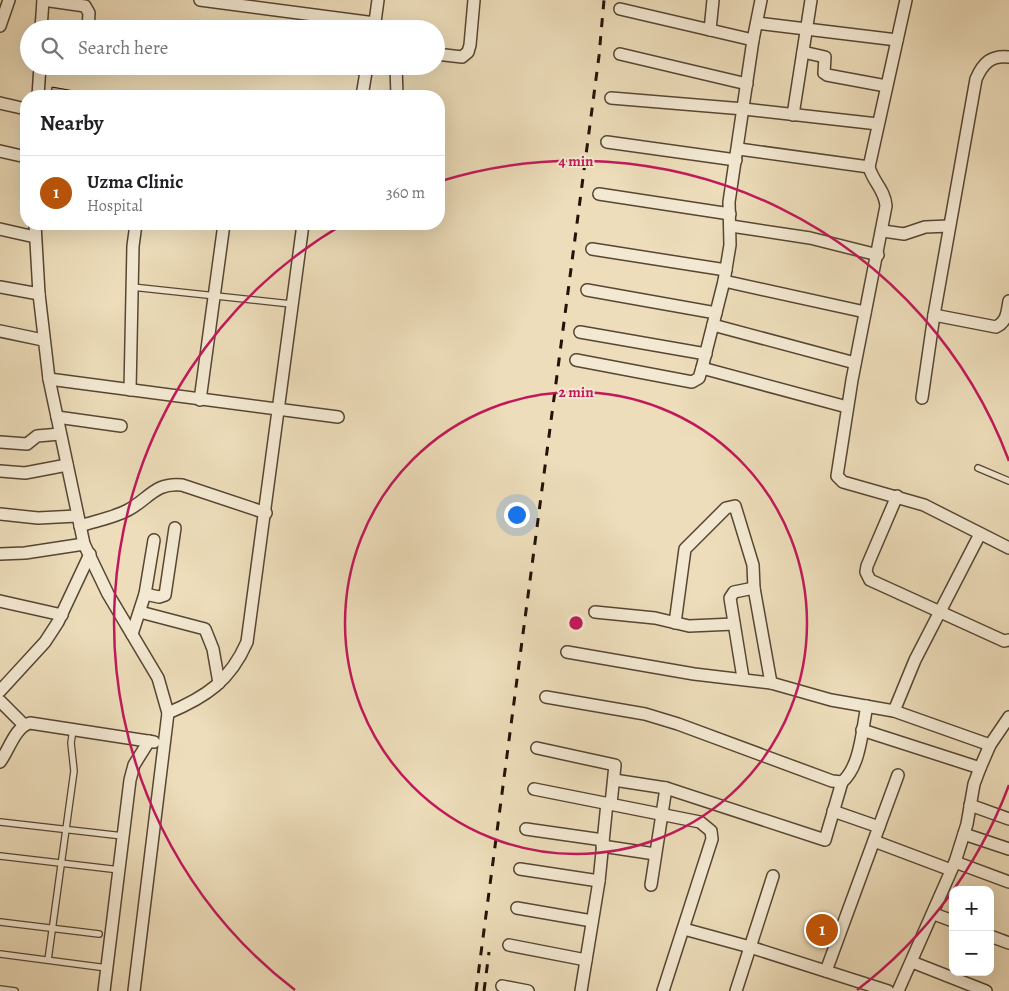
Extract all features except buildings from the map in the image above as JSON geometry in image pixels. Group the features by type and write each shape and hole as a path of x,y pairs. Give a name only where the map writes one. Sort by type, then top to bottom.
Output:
{"street":[{"path":"0,26 9,0"},
{"path":"42,20 43,0 86,6 89,12 89,20"},
{"path":"200,0 330,20"},
{"path":"377,20 378,0"},
{"path":"445,55 462,57 468,52 474,0"},
{"path":"710,30 713,0"},
{"path":"576,360 692,382 699,378 725,276 730,220 729,202 739,148 753,40 761,0"},
{"path":"793,114 811,0"},
{"path":"906,0 869,167 871,174 885,195 883,231 847,407 837,470 838,479 924,505 1009,548"},
{"path":"620,9 753,40"},
{"path":"757,23 897,40"},
{"path":"803,52 825,57 826,74 886,86"},
{"path":"620,54 747,84"},
{"path":"922,398 949,226 976,79 987,61 994,58 1009,57"},
{"path":"38,90 39,75"},
{"path":"363,90 366,75"},
{"path":"396,75 397,90"},
{"path":"611,98 744,109 878,124"},
{"path":"0,103 20,108"},
{"path":"607,142 736,160"},
{"path":"739,148 869,167"},
{"path":"0,151 20,156"},
{"path":"598,194 730,220 878,255"},
{"path":"883,231 904,234 925,227 949,226"},
{"path":"0,229 35,237"},
{"path":"35,230 39,294 49,380 79,521 87,549 108,594 158,678 168,713 134,991"},
{"path":"130,390 132,287 136,230"},
{"path":"200,400 223,230"},
{"path":"168,713 196,701 219,683 238,663 247,642 266,513 291,304 302,230"},
{"path":"592,248 725,276 865,312"},
{"path":"0,287 39,294"},
{"path":"587,290 716,313"},
{"path":"934,315 996,328 1006,318 1009,301"},
{"path":"713,325 855,363"},
{"path":"0,330 44,340"},
{"path":"580,332 706,354"},
{"path":"702,368 847,407"},
{"path":"49,380 338,417"},
{"path":"57,417 121,426"},
{"path":"0,442 27,444 37,436 60,434"},
{"path":"0,471 25,473 66,466"},
{"path":"0,514 79,521 126,511 162,486 171,484 182,484 266,513"},
{"path":"897,496 867,566 870,580 1004,641 1009,640"},
{"path":"675,623 684,549 730,506 736,508 753,565 754,588 771,683"},
{"path":"145,594 159,597 165,595 175,528"},
{"path":"894,711 903,686 939,611 980,534"},
{"path":"132,634 145,594 154,540"},
{"path":"0,554 87,549"},
{"path":"0,691 4,679 28,663 45,642 62,614 87,549"},
{"path":"743,678 730,595 734,592 754,588"},
{"path":"0,601 62,614"},
{"path":"140,612 205,629 213,649 219,683"},
{"path":"595,612 655,618 689,626 734,624"},
{"path":"567,652 694,674 743,678 771,683 831,700 894,711 990,745"},
{"path":"546,697 645,714 670,721 832,781 842,782"},
{"path":"0,701 24,725 40,724 163,744"},
{"path":"614,780 666,788 825,840 842,782 848,777 854,763 867,706"},
{"path":"898,991 934,914 953,866 964,834 974,784 980,768 990,745 1009,717"},
{"path":"0,762 24,725"},
{"path":"862,730 980,768"},
{"path":"104,991 130,780 134,765 149,741"},
{"path":"537,748 612,763 616,768 581,991"},
{"path":"826,971 898,775"},
{"path":"651,885 666,788"},
{"path":"534,789 700,822 711,831 712,839 663,991"},
{"path":"970,805 1009,819"},
{"path":"833,811 879,827"},
{"path":"526,829 655,854"},
{"path":"964,834 1009,849"},
{"path":"874,841 1009,882"},
{"path":"520,869 599,881"},
{"path":"736,991 773,876"},
{"path":"516,908 592,921"},
{"path":"934,914 949,920"},
{"path":"684,929 750,947 888,991"},
{"path":"994,937 1009,943"},
{"path":"509,946 586,960"},
{"path":"912,962 986,991"},
{"path":"502,986 528,991"}],"lane":[{"path":"132,287 291,304"},
{"path":"978,468 1009,481"},
{"path":"48,960 74,771 70,743 74,729"},
{"path":"0,822 123,836"},
{"path":"0,856 120,870"},
{"path":"0,922 99,934"},
{"path":"0,954 107,968"},
{"path":"0,989 15,991"}],"railway":[{"path":"476,991 599,56 604,0"},
{"path":"484,991 489,952"}],"place":[{"name":"Uzma Clinic","path":"822,930"}]}
